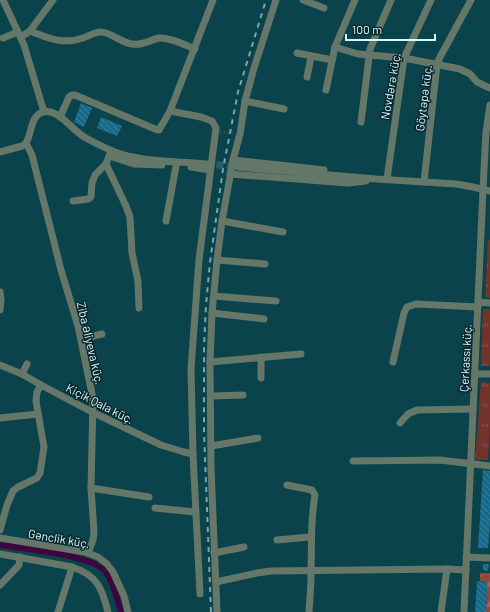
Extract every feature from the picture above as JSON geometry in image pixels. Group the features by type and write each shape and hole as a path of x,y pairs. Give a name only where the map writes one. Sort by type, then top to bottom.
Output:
{"street":[{"path":"3,0 19,35 44,112"},
{"path":"3,38 30,31 53,0"},
{"path":"60,117 69,98 75,94 159,130 170,111 214,0"},
{"path":"217,612 211,446 210,362 212,314 217,260 230,174 239,139 245,101 276,0"},
{"path":"303,0 324,8"},
{"path":"326,90 335,47 355,0"},
{"path":"361,122 372,42 391,0"},
{"name":"Novdərə küç.","path":"386,180 404,58 431,0"},
{"name":"Göytəpə küç.","path":"424,182 437,64 471,0"},
{"path":"30,31 58,41 75,40 94,33 103,32 123,42 132,44 165,38 195,48"},
{"path":"335,47 369,56 404,58 460,69 467,72 477,82 490,88"},
{"path":"296,53 332,60"},
{"path":"307,77 311,57"},
{"path":"245,101 284,109"},
{"name":"Çerkassı küç.","path":"464,612 478,305 486,190 486,132 490,105"},
{"path":"170,111 212,121 216,132 208,167 191,370 193,454 200,594"},
{"path":"0,152 22,146 26,143 35,118 38,114 44,112 53,113 60,117 82,136 110,154 134,164 208,167"},
{"name":"Ziba Əliyeva küç.","path":"26,143 32,155 61,270 81,339 93,398 91,488 94,532 93,540 88,553"},
{"path":"110,154 208,167"},
{"path":"73,201 91,197 92,183 95,175 106,164 110,154"},
{"path":"233,160 349,172 376,179"},
{"path":"106,164 130,217 132,253 138,281 140,308"},
{"path":"166,221 176,166"},
{"path":"238,167 386,180 464,185 486,190"},
{"path":"230,174 348,183 376,179"},
{"path":"222,221 283,232"},
{"path":"217,260 265,264"},
{"path":"0,292 0,310"},
{"path":"214,296 276,301"},
{"path":"393,362 404,313 407,307 416,304 478,305 490,303"},
{"path":"212,314 264,319"},
{"path":"81,339 102,334"},
{"path":"210,362 300,354"},
{"path":"260,357 260,378"},
{"path":"22,374 27,364"},
{"name":"Kiçik Qala küç.","path":"0,365 22,374 92,412 161,445 193,454"},
{"path":"475,374 490,374"},
{"path":"0,530 7,505 13,491 37,478 40,473 44,447 36,396 41,385"},
{"path":"211,396 243,395"},
{"path":"400,423 408,414 417,410 473,409"},
{"path":"0,418 38,414"},
{"path":"211,446 258,438"},
{"path":"353,460 440,460 490,466"},
{"path":"288,485 312,490 316,494 310,537 311,571 309,612"},
{"path":"91,488 148,497"},
{"path":"155,508 196,512"},
{"path":"277,540 310,537"},
{"name":"Gənclik küç.","path":"0,538 88,553 98,557 107,564 113,572 124,596 128,612"},
{"path":"214,553 244,547"},
{"path":"0,554 72,567 86,572 96,582 104,595 108,612"},
{"path":"0,586 19,565 20,557"},
{"path":"466,557 490,558"},
{"path":"58,612 72,567"},
{"path":"441,612 446,569"},
{"path":"216,582 271,571 466,570"}],"path":[{"path":"220,132 236,135"}],"green space":[{"path":"488,240 490,240 490,298 485,297"},
{"path":"483,309 490,309 490,366 481,366"},
{"path":"481,382 490,383 488,460 475,460"},
{"path":"480,573 490,573 490,612 486,612 487,582 480,581"}],"building":[{"path":"81,103 92,108 84,127 74,122"},
{"path":"101,117 122,126 117,136 97,128"},
{"path":"483,470 490,471 490,523 488,548 478,548"},
{"path":"483,564 489,564 488,571 483,570"},
{"path":"477,581 487,582 486,612 475,612"}],"waterway":[{"path":"0,545 73,557 99,566 106,572 111,581 121,612"}],"tunnel":[{"path":"206,164 238,167"}],"railway":[{"path":"211,612 204,431 204,347 206,305 210,262 223,169 238,92 266,0"}]}
